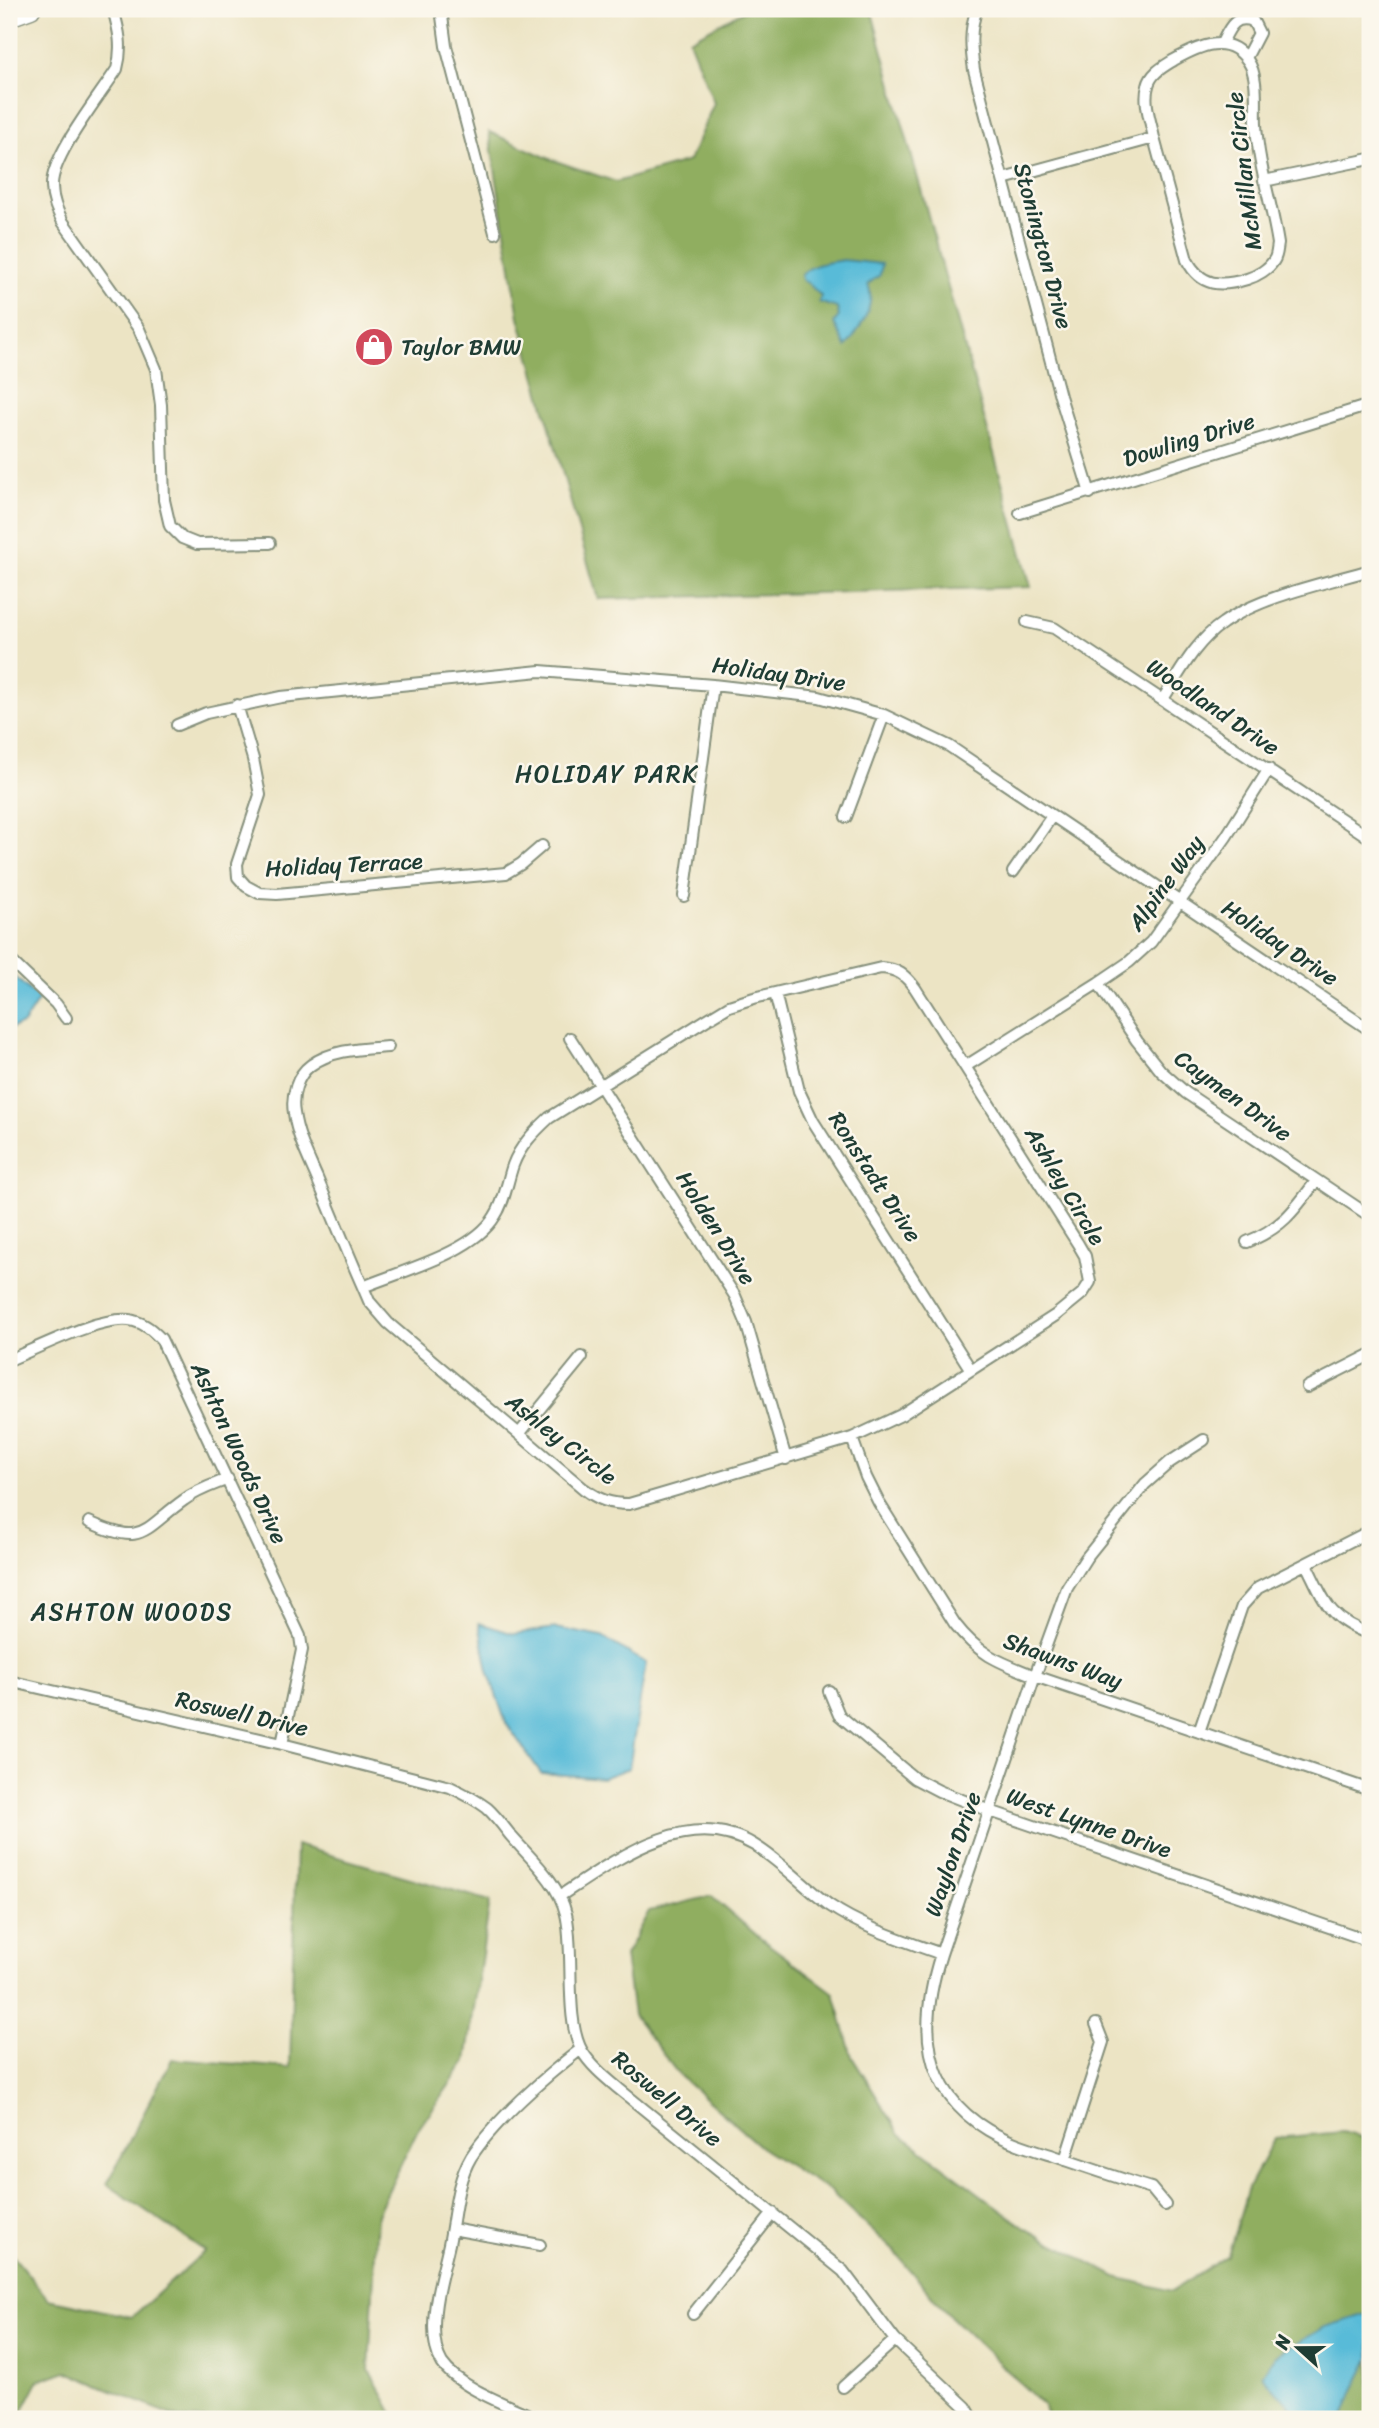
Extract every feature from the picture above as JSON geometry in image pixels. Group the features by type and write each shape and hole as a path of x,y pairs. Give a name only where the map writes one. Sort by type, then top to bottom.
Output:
{"main road":[{"path":"9,16 31,9"}],"street":[{"path":"113,9 121,52 117,69 56,164 51,184 54,204 63,222 139,329 156,369 161,405 164,500 170,526 183,538 197,544 270,543"},
{"path":"441,9 446,46 495,233"},
{"name":"Stonington Drive","path":"977,9 972,22 974,70 1060,396 1090,493"},
{"name":"McMillan Circle","path":"1222,43 1234,22 1244,18 1253,21 1258,28 1258,38 1246,58"},
{"name":"McMillan Circle","path":"1222,43 1240,51 1254,74 1257,140 1278,244 1275,260 1265,271 1252,278 1226,285 1213,284 1192,270 1186,260 1154,138 1147,95 1148,84 1154,74 1198,46 1222,43"},
{"path":"1003,179 1154,138"},
{"path":"1264,181 1370,159"},
{"name":"Dowling Drive","path":"1020,513 1370,405"},
{"path":"1163,699 1185,663 1222,623 1268,601 1370,570"},
{"name":"Woodland Drive","path":"1027,622 1054,628 1370,838"},
{"name":"Holiday Drive","path":"177,724 206,713 281,696 540,671 713,685 819,697 884,715 949,746 1370,1030"},
{"path":"684,896 713,685"},
{"name":"Holiday Terrace","path":"237,705 253,759 260,795 237,864 238,877 246,886 259,892 299,892 506,873 542,846"},
{"path":"846,817 884,715"},
{"name":"Alpine Way","path":"966,1066 1098,983 1129,962 1151,942 1181,902 1269,769"},
{"path":"1013,872 1052,816"},
{"path":"9,959 66,1017"},
{"name":"Ashley Circle","path":"363,1287 437,1257 481,1232 495,1217 522,1146 549,1118 729,1006 867,970 895,969 915,988 1078,1244 1085,1256 1090,1282 1072,1303 971,1370 901,1415 852,1438 629,1504 613,1504 597,1499 388,1322 369,1301 363,1287 301,1139 293,1112 299,1078 310,1065 327,1056 347,1051 388,1047"},
{"name":"Caymen Drive","path":"1098,983 1137,1041 1161,1071 1186,1093 1370,1216"},
{"name":"Ronstadt Drive","path":"775,993 799,1091 813,1121 971,1370"},
{"name":"Holden Drive","path":"570,1038 735,1296 746,1322 786,1459"},
{"path":"1247,1242 1280,1225 1293,1213 1316,1181"},
{"name":"Ashton Woods Drive","path":"9,1360 116,1319 134,1321 150,1328 161,1339 300,1636 302,1650 282,1744"},
{"path":"1307,1387 1370,1355"},
{"path":"519,1434 582,1357"},
{"name":"Shawns Way","path":"852,1438 866,1478 879,1503 969,1643 1003,1664 1035,1676 1370,1790"},
{"name":"Waylon Drive","path":"1165,2205 1151,2188 1013,2142 987,2130 946,2090 935,2068 928,2044 927,2018 931,1984 1035,1676 1068,1588 1086,1558 1145,1484 1170,1462 1204,1440"},
{"path":"89,1522 113,1533 128,1536 143,1532 156,1525 184,1500 228,1479"},
{"path":"1199,1732 1242,1606 1258,1588 1370,1531"},
{"path":"1306,1564 1333,1614 1343,1623 1370,1634"},
{"name":"Roswell Drive","path":"9,1681 282,1744 450,1787 470,1796 489,1810 560,1896 566,1913 572,2005 581,2049 597,2069 619,2089 844,2271 895,2340 966,2407 974,2419"},
{"name":"West Lynne Drive","path":"828,1691 839,1715 914,1778 939,1791 990,1811 1370,1941"},
{"path":"560,1896 645,1845 692,1832 731,1834 763,1851 810,1890 852,1919 941,1955"},
{"path":"1065,2160 1103,2042 1096,2024"},
{"path":"538,2419 453,2375 442,2362 436,2347 434,2327 461,2178 471,2158 485,2138 528,2095 581,2049"},
{"path":"693,2314 773,2213"},
{"path":"452,2229 540,2245"},
{"path":"843,2388 895,2340"}],"green space":[{"path":"747,9 871,9 1031,587 598,599 519,317 489,132 550,159 616,182 689,161 714,103 689,40"},
{"path":"296,1845 490,1901 466,2061 417,2131 377,2214 369,2370 396,2419 181,2419 66,2371 38,2381 18,2419 9,2419 9,2251 48,2299 132,2317 205,2251 107,2184 172,2059 290,2068"},
{"path":"711,1896 760,1938 834,1993 852,2057 900,2134 1025,2228 1116,2277 1172,2291 1228,2255 1248,2188 1275,2138 1343,2132 1370,2140 1370,2419 1048,2419 1043,2405 942,2308 895,2252 830,2191 764,2150 680,2076 633,2015 625,1956 649,1911"}],"water":[{"path":"843,260 882,264 880,275 868,284 870,301 865,317 846,347 834,323 839,316 837,308 819,302 821,296 803,281 801,276 814,266"},
{"path":"9,972 39,999 23,1024 9,1029"},
{"path":"479,1623 514,1634 555,1628 602,1637 646,1663 629,1768 602,1778 541,1773 506,1723 488,1671"},
{"path":"1370,2313 1370,2359 1343,2419 1301,2419 1262,2375 1275,2356 1325,2327"}],"place":[{"name":"Taylor BMW","path":"374,347"}],"district":[{"name":"HOLIDAY PARK","path":"607,774"},
{"name":"ASHTON WOODS","path":"132,1612"}]}
